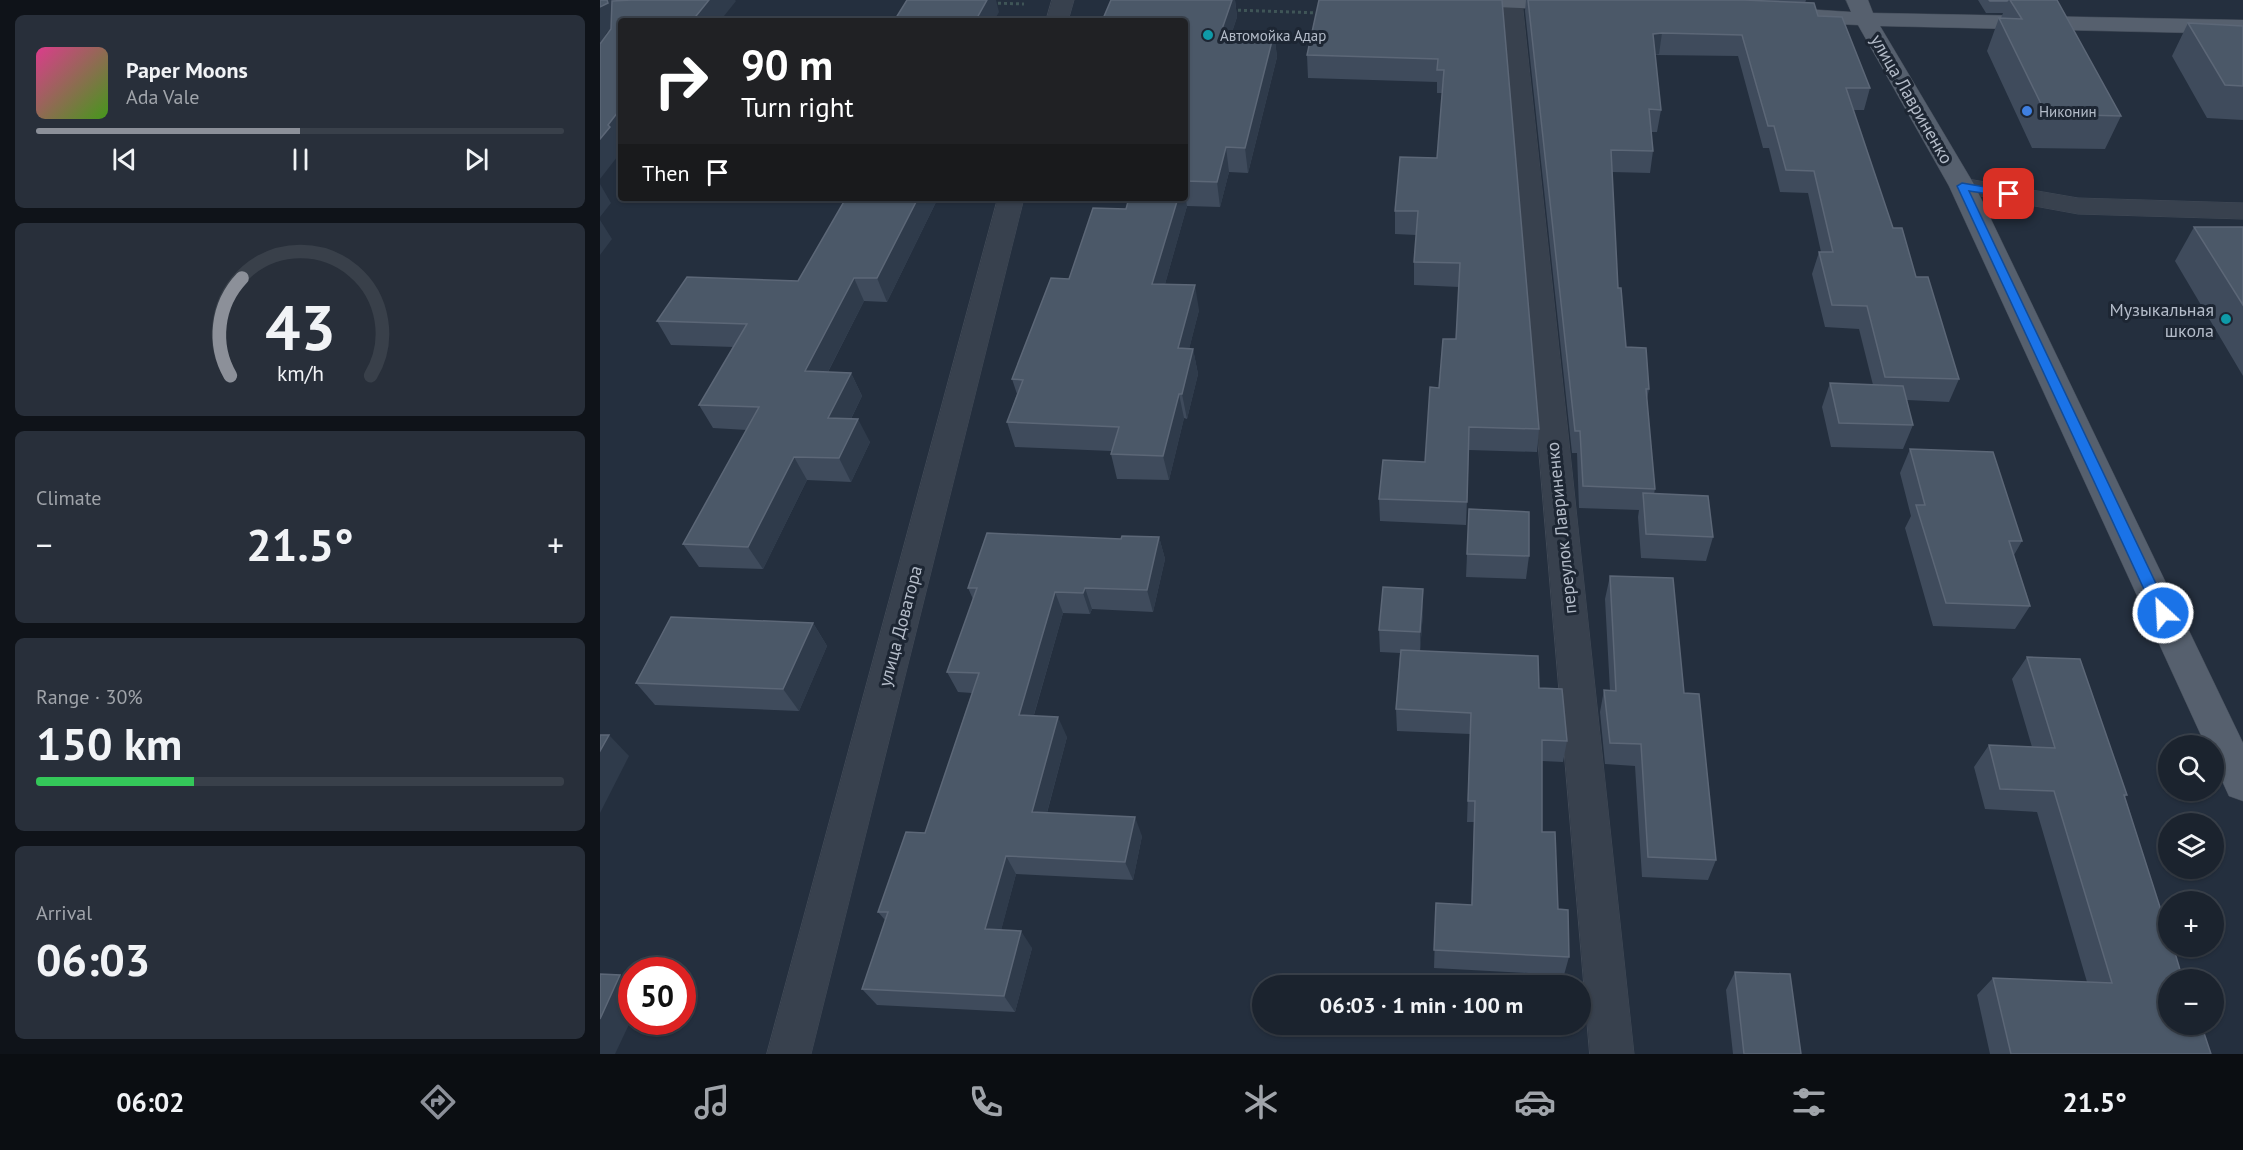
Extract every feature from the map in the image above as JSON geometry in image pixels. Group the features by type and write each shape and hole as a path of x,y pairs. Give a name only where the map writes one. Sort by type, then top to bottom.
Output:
{"main road":[{"path":"1472,0 1594,5"},
{"path":"1749,13 1861,9 2243,27"},
{"name":"улица Лавриненко","path":"1861,9 1962,186 2243,784"}],"street":[{"name":"переулок Лавриненко","path":"1510,1 1612,1054"},
{"path":"1962,186 2078,206 2243,211"},
{"name":"улица Доватора","path":"789,1054 1010,201"}],"path":[{"path":"986,2 1009,2 1060,8"},
{"path":"1227,10 1322,14"}],"building":[{"path":"600,0 607,0 608,3 600,7"},
{"path":"709,0 694,18 618,18 618,112 600,139 600,44 611,29 612,1"},
{"path":"907,0 987,0 977,18 896,18"},
{"path":"1111,0 1232,0 1221,32 1274,33 1245,148 1226,147 1217,182 1188,181 1188,18 1103,18"},
{"path":"1319,0 1502,0 1539,429 1469,427 1467,502 1379,499 1383,460 1425,462 1430,387 1439,388 1443,339 1456,339 1460,263 1414,262 1418,211 1395,211 1400,157 1437,158 1444,70 1437,70 1438,59 1307,55"},
{"path":"1528,0 1744,0 1814,3 1818,16 1842,17 1870,88 1846,88 1893,228 1902,228 1916,277 1928,277 1959,379 1885,377 1867,306 1832,305 1819,252 1833,252 1814,171 1786,170 1774,126 1768,126 1742,35 1653,34 1661,110 1649,109 1653,151 1611,150 1618,288 1621,288 1626,347 1646,348 1649,389 1646,389 1655,489 1583,486 1580,431 1575,431"},
{"path":"2010,0 2057,0 2121,116 2046,114 1999,18 2022,19"},
{"path":"2188,23 2243,26 2243,86 2225,85"},
{"path":"844,201 916,201 877,278 854,278 805,371 851,373 828,418 858,419 839,458 794,457 748,547 683,544 759,407 699,405 747,324 657,321 687,277 798,281"},
{"path":"1128,201 1177,201 1152,284 1195,285 1178,348 1193,349 1163,456 1111,454 1119,427 1007,422 1023,380 1012,379 1051,278 1069,279 1093,208 1126,209"},
{"path":"2194,227 2243,227 2243,305"},
{"path":"1830,383 1903,386 1913,425 1839,423"},
{"path":"1910,449 1993,452 2022,541 2009,541 2030,606 1946,603 1916,505 1925,505"},
{"path":"1643,493 1708,496 1713,537 1646,534"},
{"path":"1469,509 1529,512 1529,556 1467,554"},
{"path":"987,533 1121,539 1122,536 1159,537 1147,590 1085,588 1083,593 1055,592 1019,715 1058,717 1032,812 1135,817 1125,862 1006,856 985,929 1021,931 1004,996 862,989 888,912 878,912 906,832 925,833 979,673 947,672 977,588 968,588"},
{"path":"1610,576 1673,578 1684,693 1699,694 1716,860 1648,857 1641,744 1610,743 1604,690 1616,691"},
{"path":"1383,587 1423,589 1420,632 1379,630"},
{"path":"671,617 813,623 783,689 636,683"},
{"path":"1401,650 1538,656 1539,688 1562,689 1567,741 1542,740 1542,832 1555,832 1558,909 1568,910 1569,957 1434,950 1436,903 1472,905 1475,801 1468,801 1471,713 1396,709"},
{"path":"2027,657 2080,659 2127,795 2124,795 2158,901 2158,957 2176,957 2180,969 2158,969 2158,1035 2205,1035 2211,1054 2011,1054 1993,978 2112,983 2054,791 2000,789 1989,745 2055,748"},
{"path":"600,735 609,735 600,751"},
{"path":"1735,972 1790,974 1801,1054 1744,1054"},
{"path":"600,974 618,975 618,979 600,1019"}],"place":[{"name":"Автомойка Адар","path":"1208,35"},
{"name":"Никонин","path":"2027,111"},
{"name":"Музыкальная школа","path":"2226,319"}],"route":[{"path":"2009,194 1962,186 2163,613"}]}
